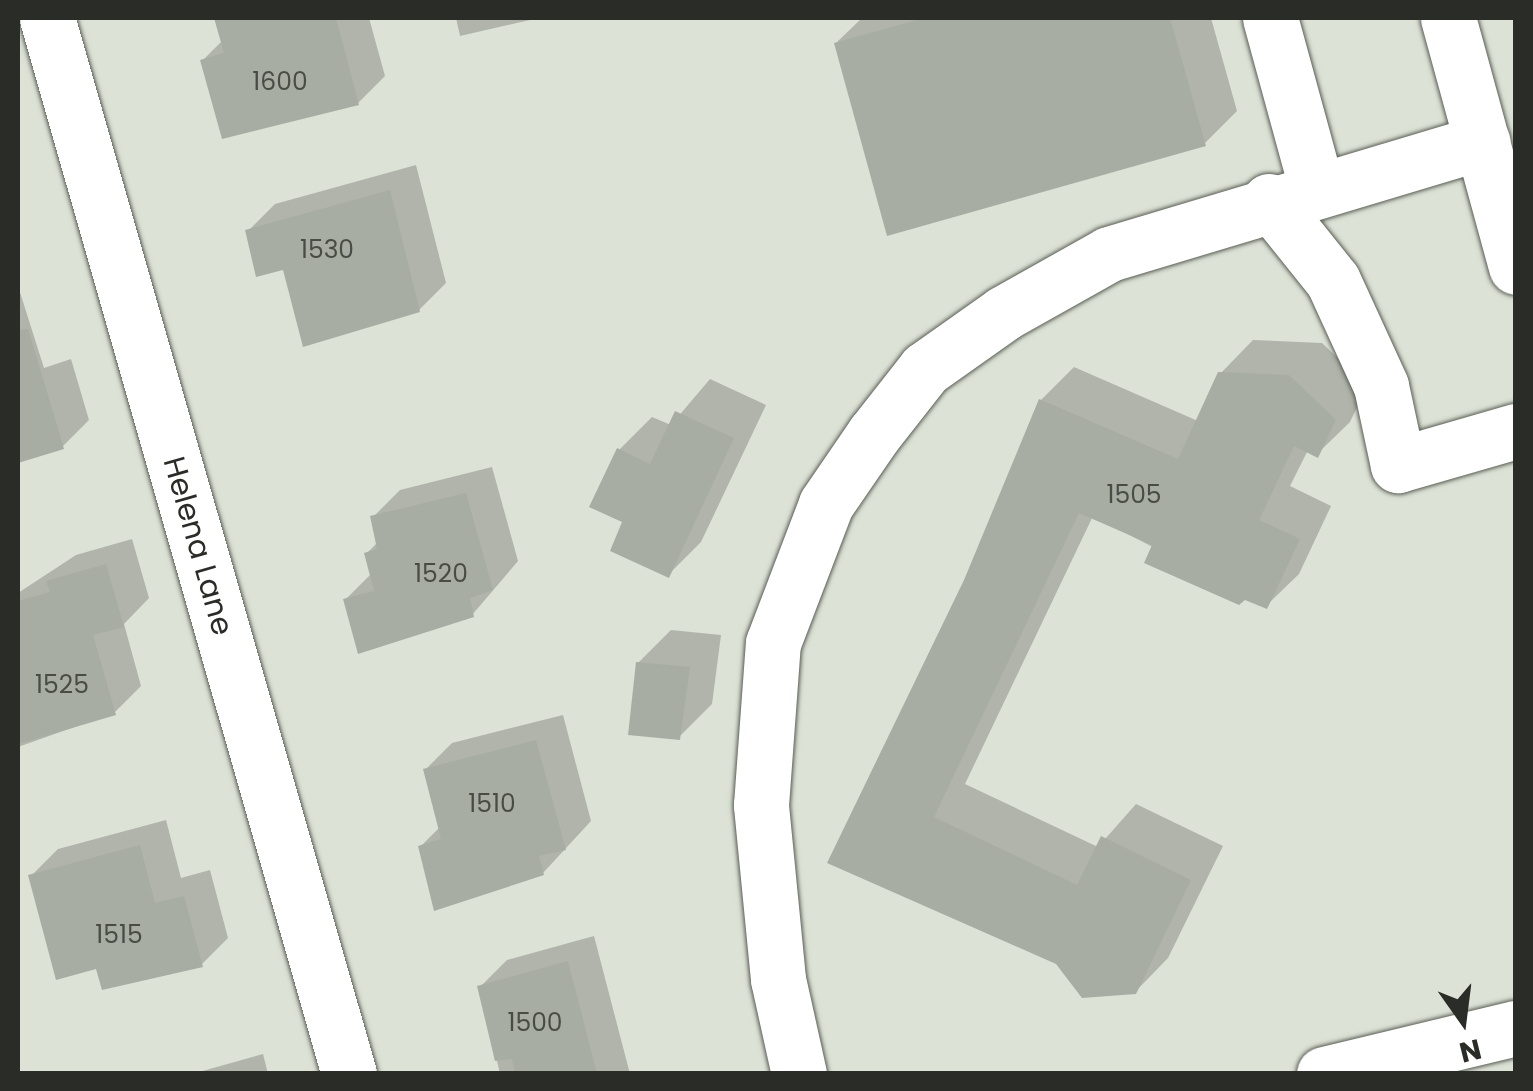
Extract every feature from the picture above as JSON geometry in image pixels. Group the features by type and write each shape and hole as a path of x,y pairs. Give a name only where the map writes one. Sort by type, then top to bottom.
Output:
{"street":[{"name":"Helena Lane","path":"47,18 349,1074"},
{"path":"1270,18 1293,195 1381,386 1398,466 1516,430"},
{"path":"1448,18 1516,267"},
{"path":"798,1074 778,979 761,805 773,643 826,504 925,369 1004,312 1109,254 1293,195 1482,142"},
{"path":"1324,1074 1516,1028"}],"building":[{"path":"214,18 336,18 359,105 222,139 200,60 224,53"},
{"path":"924,18 1170,18 1206,146 887,236 834,43"},
{"path":"390,190 420,312 303,347 283,270 256,277 245,230"},
{"path":"28,329 64,449 18,463 18,330"},
{"path":"1218,372 1289,375 1336,420 1318,458 1294,446 1259,520 1300,539 1267,609 1245,600 1239,605 1144,563 1152,545 1079,513 934,817 1077,885 1101,836 1191,880 1136,994 1082,998 1056,964 827,863 964,580 1039,399 1178,459"},
{"path":"675,411 734,438 669,578 610,551 622,522 589,507 617,448 650,464"},
{"path":"466,493 493,590 470,598 474,617 358,654 343,599 374,591 364,553 377,549 370,516"},
{"path":"106,564 124,627 93,635 116,715 18,744 18,601 50,592 46,581"},
{"path":"636,662 690,667 680,740 628,735"},
{"path":"536,740 566,850 539,856 544,875 434,911 418,846 441,839 423,769"},
{"path":"140,845 155,903 184,896 203,967 102,990 96,969 56,980 28,875"},
{"path":"568,961 597,1074 515,1074 512,1059 495,1061 477,986"}]}
